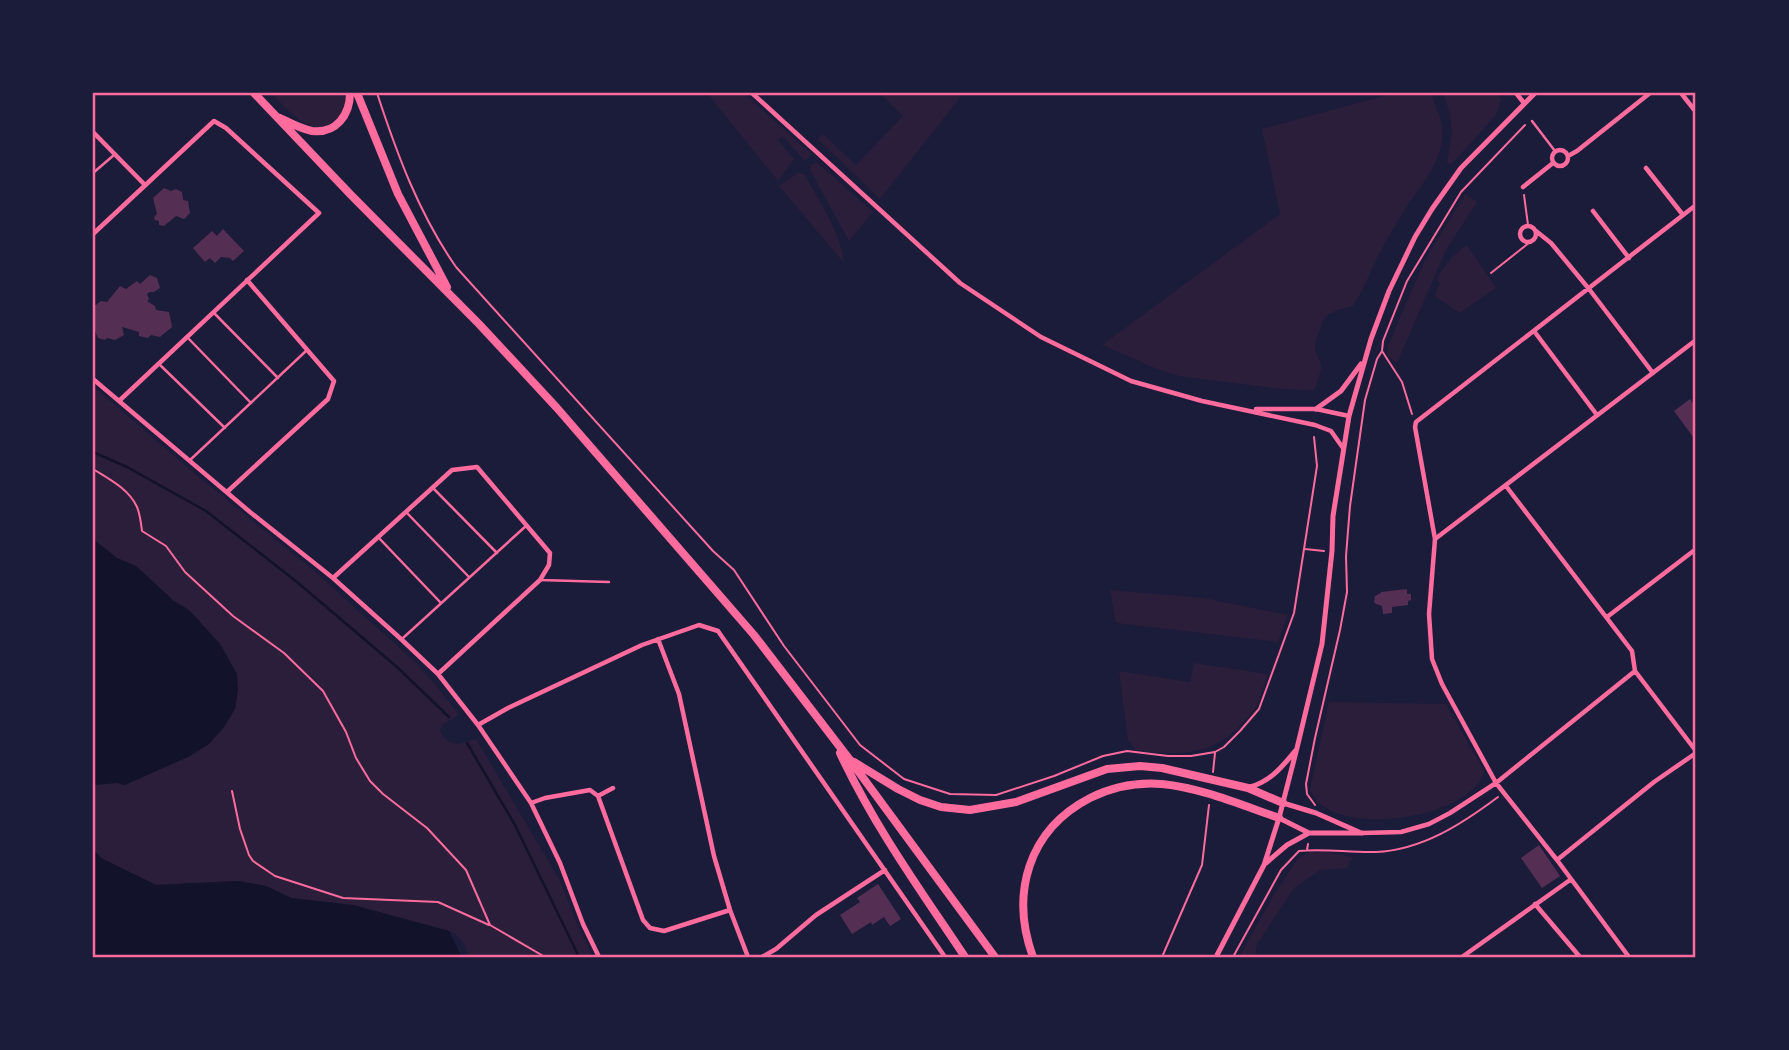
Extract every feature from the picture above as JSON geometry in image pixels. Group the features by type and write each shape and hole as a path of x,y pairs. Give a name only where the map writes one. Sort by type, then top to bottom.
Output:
{"highway":[{"path":"254,93 557,408 754,635 995,957"},
{"path":"277,117 309,131 331,128 347,113 350,93"},
{"path":"357,93 398,194 452,296"},
{"path":"833,738 877,825 965,957"},
{"path":"850,760 920,800 941,807 970,810 1016,802 1107,769 1140,766 1162,768 1248,788 1283,803"},
{"path":"1033,957 1026,939 1023,917 1024,890 1030,864 1046,834 1079,804 1116,787 1162,784 1210,794 1279,818"}],"street":[{"path":"752,93 961,283 1041,337 1131,381 1202,401 1315,425 1331,431 1343,448"},
{"path":"1516,93 1524,103"},
{"path":"1216,957 1264,865 1283,803 1322,644 1333,516 1349,416 1365,358 1389,291 1415,237 1461,168 1535,93"},
{"path":"1568,156 1650,93"},
{"path":"1681,93 1696,112"},
{"path":"93,234 214,121 226,128 319,213 119,401"},
{"path":"93,132 145,185"},
{"path":"1562,150 1568,156 1564,166 1558,166 1551,159 1555,152 1562,150"},
{"path":"1523,187 1553,163"},
{"path":"1646,168 1683,215"},
{"path":"1629,957 1496,783 1442,684 1432,659 1429,614 1436,538 1415,426 1416,422 1696,205"},
{"path":"1593,211 1629,258"},
{"path":"1536,231 1535,239 1530,242 1524,241 1520,234 1523,227 1528,225 1533,227 1551,243 1653,374"},
{"path":"227,492 328,399 334,382 247,280"},
{"path":"1534,331 1597,415"},
{"path":"1436,538 1696,340"},
{"path":"1316,409 1341,391 1365,358"},
{"path":"93,379 333,578 438,674 478,725 531,803 560,863 583,924 599,957"},
{"path":"1245,410 1316,409 1349,416"},
{"path":"333,578 452,470 477,467 550,553 549,565 540,580 438,674"},
{"path":"1506,486 1632,651 1635,671 1696,752 1557,860"},
{"path":"1607,617 1696,549"},
{"path":"478,725 558,684 658,639 699,625 718,631 945,957"},
{"path":"658,639 678,694 714,856 748,957"},
{"path":"1279,818 1309,833 1401,832 1429,824 1496,783 1635,671"},
{"path":"1248,788 1262,784 1279,771 1297,748"},
{"path":"598,796 613,788"},
{"path":"531,803 590,790 598,796 643,920 650,928 664,931 730,910"},
{"path":"1283,803 1316,813 1362,833"},
{"path":"1264,865 1287,845 1309,833"},
{"path":"762,957 776,949 816,915 885,870"},
{"path":"1462,957 1570,880"},
{"path":"1535,904 1580,957"}],"lane":[{"path":"1532,120 1555,152"},
{"path":"93,173 114,154"},
{"path":"213,312 278,378"},
{"path":"187,337 251,403"},
{"path":"189,461 307,351"},
{"path":"158,363 225,428"},
{"path":"432,487 497,552"},
{"path":"405,511 469,578"},
{"path":"401,639 527,525"},
{"path":"379,537 441,603"},
{"path":"540,580 609,582"}],"path":[{"path":"377,93 398,157 423,214 456,268 713,551 734,570 784,646 860,745 904,779 950,794 996,795 1103,756 1128,751 1191,756 1215,752 1224,747 1259,709 1294,613 1317,466 1314,437"},
{"path":"1316,813 1306,785 1347,592 1346,556 1350,506 1365,400 1377,359 1407,281 1461,192 1532,120"},
{"path":"1523,187 1528,225"},
{"path":"1491,273 1530,242"},
{"path":"1382,351 1402,382 1416,422"},
{"path":"93,470 130,495 138,508 142,531 166,546 185,572 233,616 284,653 323,691 370,781 428,828 466,870 490,925"},
{"path":"232,791 249,855 253,861 275,876 343,898 438,902 490,925 545,957"},
{"path":"1162,957 1202,866 1210,794"},
{"path":"1233,957 1282,870 1299,852 1307,850"}],"shaded area":[{"path":"271,93 346,93 346,100 344,110 338,118 319,127 302,122"},
{"path":"707,93 744,93 812,155 805,161 782,136 778,140 794,159 778,181"},
{"path":"879,93 963,94 880,199 818,139 823,134 856,165 903,116"},
{"path":"1394,93 1431,93 1442,127 1440,150 1429,174 1383,246 1353,306 1337,310 1323,321 1315,343 1322,367 1314,391 1179,376 1102,345 1280,214 1262,129"},
{"path":"1443,93 1498,93 1501,100 1496,115 1451,165 1447,163 1452,133 1450,114"},
{"path":"817,162 873,212 849,241 810,170 811,165"},
{"path":"798,173 804,174 828,217 839,241 844,263 779,186"},
{"path":"1465,194 1477,202 1446,250 1397,363 1388,356 1388,346 1425,260"},
{"path":"1467,245 1496,288 1460,313 1435,294 1440,284 1437,279 1443,269"},
{"path":"93,386 313,570 415,662 435,684 459,715 442,725 440,731 448,741 455,744 476,739 559,879 593,957 468,957 462,941 449,931 353,905 291,898 266,886 238,881 156,885 101,858 93,849 93,785 117,783 188,757 209,744 224,727 237,674 220,644 189,610 174,601 136,567 117,558 93,539"},
{"path":"93,539 117,558 136,566 174,601 189,610 220,644 237,674 235,709 209,744 188,757 125,785 93,785"},
{"path":"1110,590 1204,598 1288,615 1278,642 1116,623"},
{"path":"1194,663 1268,674 1255,708 1228,737 1204,749 1178,753 1136,750 1128,740 1119,671 1190,682"},
{"path":"1329,702 1446,704 1484,771 1474,788 1455,802 1429,812 1399,818 1370,819 1343,815 1322,805 1310,789"},
{"path":"93,849 101,858 156,885 238,881 266,886 291,898 353,905 449,931 462,957 93,957"},
{"path":"1314,850 1353,857 1347,868 1320,870 1294,888 1257,944 1255,957 1239,957 1298,858"}],"building":[{"path":"164,188 182,192 183,200 188,201 190,213 184,219 176,216 164,226 155,220 157,214 153,198"},
{"path":"223,229 244,251 233,261 221,257 215,263 210,258 205,262 193,248 212,231 217,236"},
{"path":"150,275 157,278 160,288 147,294 147,301 155,306 156,310 169,312 172,327 160,337 139,336 139,332 122,327 124,335 115,340 98,338 93,330 93,305 101,301 107,302 120,286 126,289 137,281 140,284"},
{"path":"1690,399 1696,408 1696,441 1674,411"},
{"path":"1407,589 1407,594 1411,594 1408,605 1392,607 1392,613 1383,614 1382,606 1374,602 1375,596 1381,592"},
{"path":"1539,845 1560,876 1542,888 1521,858"},
{"path":"878,884 901,919 890,926 884,917 852,934 840,915 860,902 857,898"}],"waterway":[{"path":"93,452 127,467 206,511 297,582 397,667 449,717"},
{"path":"467,743 515,825 579,957"}]}
